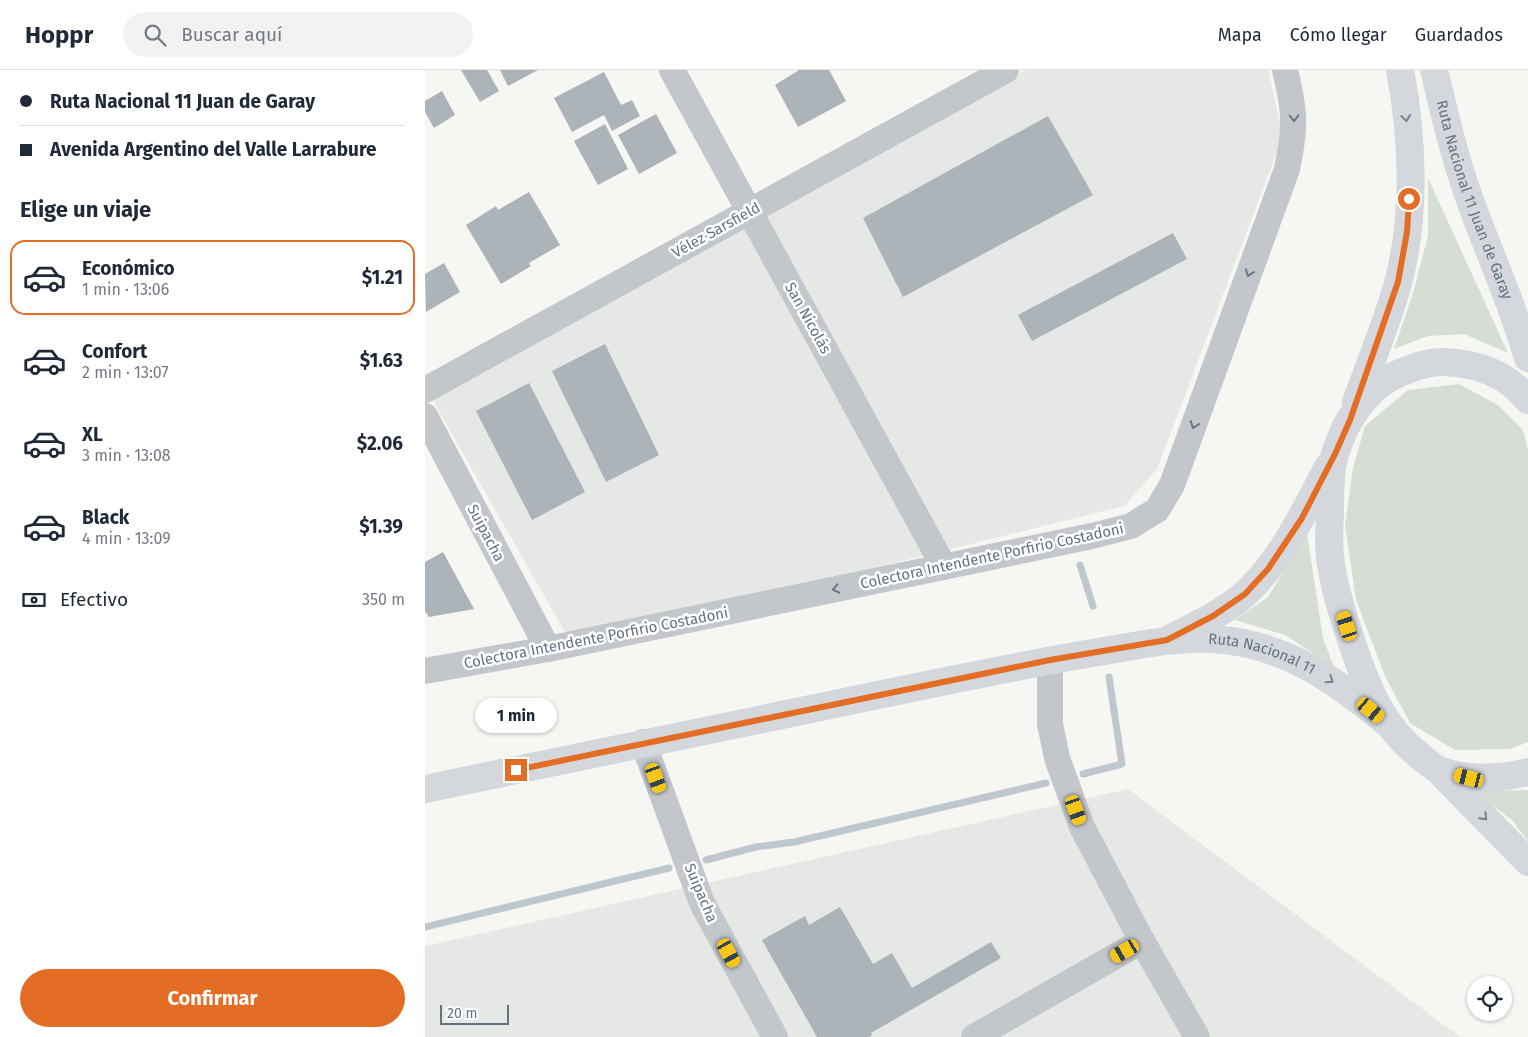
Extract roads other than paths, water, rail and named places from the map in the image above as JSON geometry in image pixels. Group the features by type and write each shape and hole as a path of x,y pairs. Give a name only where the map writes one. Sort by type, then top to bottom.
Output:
{"main road":[{"path":"1350,420 1398,282 1407,232 1411,167 1400,70"},
{"name":"Ruta Nacional 11 Juan de Garay","path":"1434,70 1451,146 1518,324 1528,358"},
{"name":"Ruta Nacional 11","path":"1167,640 1213,616 1245,594 1268,569 1302,518 1350,420 1369,392 1383,381 1418,366 1440,362 1469,363 1505,378 1528,400"},
{"name":"Ruta Nacional 11","path":"1335,454 1331,486 1329,538 1331,569 1341,608 1364,677 1386,722"},
{"name":"Ruta Nacional 11","path":"1167,640 1213,639 1282,653 1320,673 1357,698 1386,722 1411,749 1438,770 1469,778 1507,777 1528,772"},
{"path":"425,789 643,742 1050,660 1167,640"},
{"path":"1438,770 1528,862"}],"street":[{"name":"San Nicolás","path":"672,70 944,567"},
{"name":"Vélez Sarsfield","path":"425,390 1006,70"},
{"name":"Colectora Intendente Porfirio Costadoni","path":"425,671 547,649 944,567 1131,526 1157,510 1172,485 1287,169 1294,137 1294,105 1285,70"},
{"name":"Suipacha","path":"425,416 547,649"},
{"path":"1050,660 1050,724 1057,758 1082,827 1142,942 1197,1037"},
{"name":"Suipacha","path":"643,742 702,903 775,1037"},
{"path":"974,1037 1142,942"}],"waterway":[{"path":"1080,565 1093,606"},
{"path":"1083,774 1122,764 1109,677"},
{"path":"706,860 756,847 794,842 1046,783"},
{"path":"425,927 669,868"}]}
